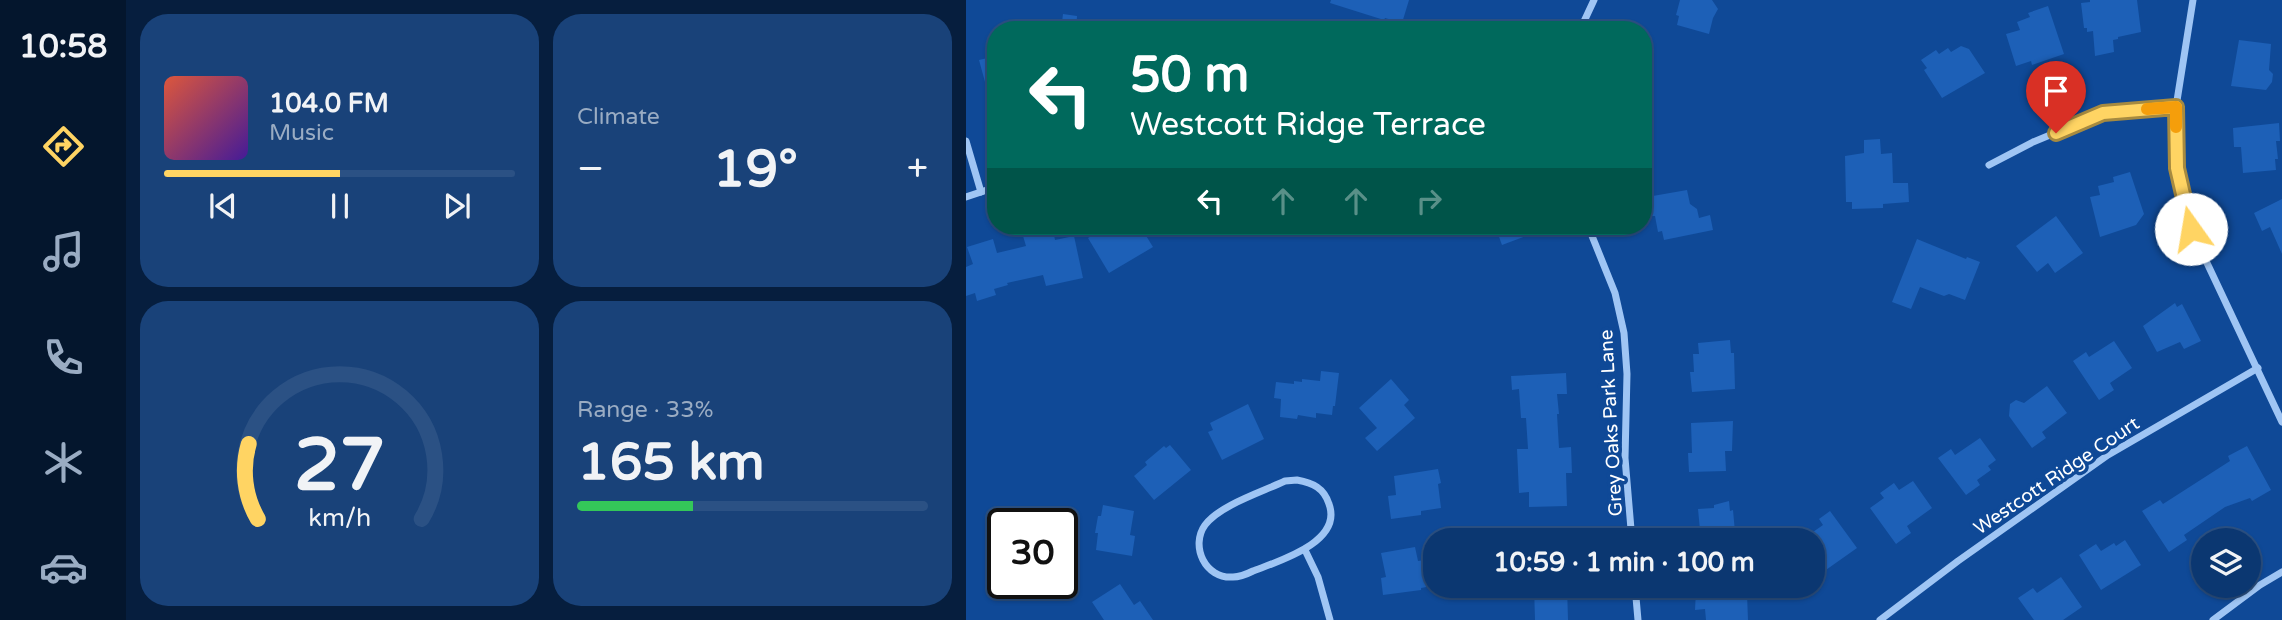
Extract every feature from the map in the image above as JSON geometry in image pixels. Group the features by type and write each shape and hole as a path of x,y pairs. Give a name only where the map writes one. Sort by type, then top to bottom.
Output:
{"street":[{"path":"1584,21 1594,0"},
{"path":"2193,0 2176,107 2177,168 2191,229 2282,422"},
{"path":"1989,165 2033,142 2103,113 2176,107"},
{"path":"966,141 981,192"},
{"path":"966,197 987,190"},
{"name":"Grey Oaks Park Lane","path":"1591,235 1615,293 1624,333 1627,374 1625,458 1631,528"},
{"name":"Westcott Ridge Court","path":"1880,620 2108,455 2258,368"},
{"path":"1297,480 1312,483 1325,493 1331,508 1330,523 1320,538 1305,550 1245,575 1231,578 1218,575 1206,566 1198,553 1198,540 1204,526 1215,514 1285,481 1297,480"},
{"path":"1305,550 1318,577 1330,620"},
{"path":"2213,620 2282,572"},
{"path":"1636,598 1638,620"}],"building":[{"path":"1331,0 1409,0 1403,21 1384,20 1330,3"},
{"path":"1680,0 1712,0 1718,9 1709,34 1677,25 1679,16 1676,15"},
{"path":"2090,0 2137,0 2141,32 2118,37 2113,40 2114,52 2095,56 2093,31 2087,32 2087,28 2084,28 2081,3"},
{"path":"2048,6 2064,54 2032,65 2031,61 2016,66 2006,34 2020,30 2017,22 2030,17 2028,13"},
{"path":"1063,14 1077,16 1077,21 1062,21"},
{"path":"2239,40 2271,44 2269,70 2273,74 2272,82 2266,90 2231,86"},
{"path":"1961,46 1969,49 1985,73 1942,98 1924,70 1927,68 1921,60 1936,50 1939,54 1948,48 1951,52"},
{"path":"987,58 987,89 979,60"},
{"path":"2279,123 2280,141 2276,141 2276,170 2243,173 2241,147 2234,147 2233,128"},
{"path":"1880,139 1881,154 1892,153 1893,183 1908,183 1909,202 1883,204 1883,208 1852,209 1852,202 1846,202 1845,156 1864,153 1864,140"},
{"path":"2130,172 2144,214 2136,225 2100,237 2090,197 2100,195 2098,186 2114,182 2113,177"},
{"path":"1687,190 1690,204 1697,209 1699,218 1710,215 1713,230 1664,240 1662,231 1658,232 1655,216 1652,216 1652,196"},
{"path":"2282,199 2282,254 2270,227 2262,231 2254,213"},
{"path":"2056,216 2083,253 2055,273 2048,263 2037,272 2016,246"},
{"path":"1054,235 1055,240 1074,236 1083,278 1046,286 1043,275 1007,283 1008,285 994,289 996,295 977,301 975,293 966,296 966,267 973,264 967,247 993,239 997,253 1026,246 1023,236"},
{"path":"1093,235 1146,235 1153,247 1109,273 1088,238"},
{"path":"1498,235 1529,235 1502,245"},
{"path":"1917,239 1980,262 1965,300 1920,287 1911,309 1892,302"},
{"path":"2175,303 2177,307 2182,304 2201,341 2184,349 2180,342 2157,352 2143,326"},
{"path":"1730,340 1731,353 1734,353 1735,389 1692,392 1690,372 1694,372 1693,354 1699,354 1698,343"},
{"path":"2114,341 2132,368 2110,383 2114,390 2099,400 2073,361 2086,352 2089,357"},
{"path":"1321,371 1339,373 1332,415 1316,413 1316,418 1298,415 1297,419 1280,417 1281,399 1274,398 1276,382 1294,384 1294,381 1302,382 1302,379 1320,381"},
{"path":"1566,373 1567,394 1557,394 1557,414 1559,448 1571,447 1572,473 1566,473 1567,506 1529,507 1529,492 1519,493 1517,449 1528,449 1526,418 1521,418 1519,389 1512,390 1511,376"},
{"path":"1391,379 1409,400 1404,405 1415,418 1377,451 1365,438 1377,428 1359,408"},
{"path":"2047,386 2067,413 2042,432 2046,438 2032,448 2009,416 2010,404 2016,400 2024,403"},
{"path":"1248,404 1264,439 1222,460 1208,432 1213,430 1210,423"},
{"path":"1733,421 1732,451 1725,451 1726,471 1689,472 1688,453 1692,453 1691,423"},
{"path":"1980,438 1996,460 1988,466 1991,470 1977,480 1980,485 1966,495 1938,458 1951,449 1955,455"},
{"path":"1170,445 1191,470 1154,500 1134,476 1147,465 1145,462 1164,446 1166,448"},
{"path":"2247,446 2271,490 2252,501 2250,498 2225,507 2191,528 2184,535 2187,540 2169,552 2142,511 2160,500 2163,504 2230,461 2228,456"},
{"path":"1438,469 1441,508 1421,511 1421,515 1391,519 1388,496 1396,495 1394,476"},
{"path":"1913,481 1932,508 1907,526 1911,533 1896,544 1870,508 1884,498 1880,493 1894,483 1899,490"},
{"path":"1729,501 1735,528 1700,528 1698,509 1714,508 1714,505"},
{"path":"1103,505 1134,511 1130,535 1135,536 1132,556 1096,550 1098,533 1095,533"},
{"path":"1830,511 1857,548 1825,571 1825,528 1819,528 1823,525 1819,519"},
{"path":"2125,540 2141,565 2101,590 2079,555 2096,544 2101,551"},
{"path":"1415,547 1418,561 1423,560 1421,590 1383,595 1381,578 1386,577 1381,553"},
{"path":"2061,577 2082,607 2063,620 2034,620 2018,598 2033,588 2037,593"},
{"path":"1120,584 1134,605 1140,601 1153,620 1104,620 1092,602"},
{"path":"1534,598 1567,598 1568,620 1535,620"},
{"path":"1696,598 1747,598 1748,620 1706,620 1705,609 1695,610"}],"slow traffic":[{"path":"2147,109 2176,107 2176,127"}],"route":[{"path":"2056,133 2103,113 2176,107 2177,168 2191,229"}]}
